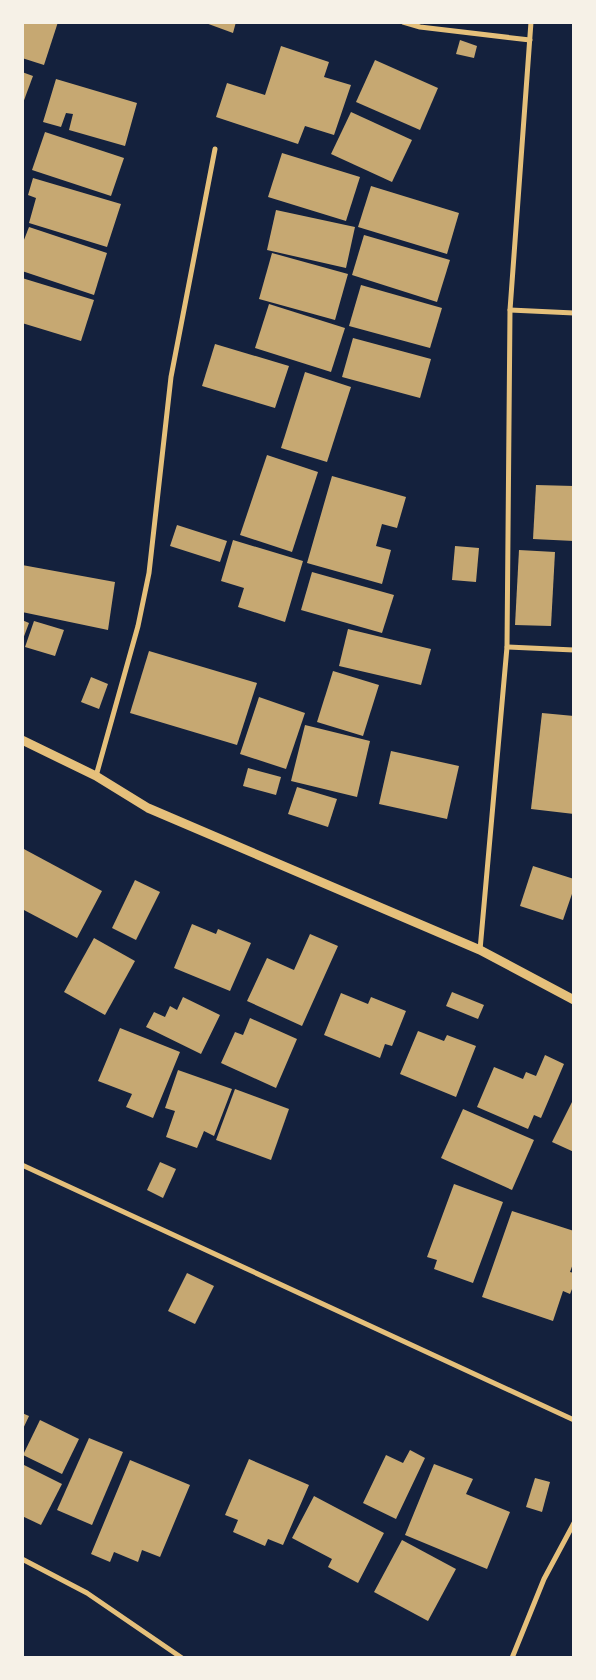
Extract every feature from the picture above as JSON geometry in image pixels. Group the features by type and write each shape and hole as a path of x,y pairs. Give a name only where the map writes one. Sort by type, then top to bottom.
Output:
{"street":[{"path":"403,22 420,27 530,40"},
{"path":"480,950 507,647 510,310 531,22"},
{"path":"96,776 138,626 149,572 171,376 215,149"},
{"path":"510,310 574,313"},
{"path":"507,647 574,650"},
{"path":"22,740 96,776 148,808 480,950 574,1000"},
{"path":"22,1165 574,1420"},
{"path":"512,1658 544,1579 574,1524"},
{"path":"22,1559 87,1593 182,1658"}],"building":[{"path":"22,22 58,22 44,65 22,58"},
{"path":"203,22 236,22 233,33"},
{"path":"460,40 477,46 474,58 456,54"},
{"path":"281,46 329,62 324,77 351,85 334,135 305,126 298,144 216,117 227,83 265,95"},
{"path":"375,60 438,88 420,130 356,102"},
{"path":"22,72 33,76 23,103 22,103"},
{"path":"56,79 137,103 125,146 69,130 73,114 66,113 61,127 43,122"},
{"path":"351,112 412,140 392,182 331,154"},
{"path":"45,132 124,158 111,196 32,170"},
{"path":"282,153 360,177 346,221 268,197"},
{"path":"33,178 121,204 107,247 29,223 36,198 28,195"},
{"path":"371,186 459,213 447,254 358,227"},
{"path":"276,210 355,227 346,268 267,250"},
{"path":"29,227 107,253 94,295 22,271 22,245"},
{"path":"364,235 450,260 437,302 352,275"},
{"path":"272,253 348,274 335,320 259,299"},
{"path":"22,278 94,300 81,341 22,323"},
{"path":"361,285 442,308 430,348 349,326"},
{"path":"269,304 345,328 331,372 255,348"},
{"path":"353,338 431,359 420,398 342,377"},
{"path":"215,344 289,366 275,408 202,386"},
{"path":"305,372 351,387 327,462 281,448"},
{"path":"267,455 318,472 292,552 240,535"},
{"path":"332,476 406,497 397,528 382,524 376,546 391,550 382,584 307,563"},
{"path":"536,485 574,486 574,541 533,539"},
{"path":"177,525 227,541 220,562 170,546"},
{"path":"233,540 303,561 285,622 238,607 244,588 221,581"},
{"path":"455,546 479,548 476,582 452,580"},
{"path":"519,550 555,552 551,626 515,625"},
{"path":"22,565 115,582 108,630 22,612"},
{"path":"312,572 394,595 382,633 301,610"},
{"path":"22,620 29,623 23,639 22,639"},
{"path":"34,621 64,630 55,656 25,647"},
{"path":"348,629 431,649 421,685 339,666"},
{"path":"149,651 257,683 237,745 130,713"},
{"path":"333,671 379,685 363,736 317,722"},
{"path":"91,677 108,684 99,709 81,702"},
{"path":"259,697 305,713 286,769 240,754"},
{"path":"542,713 574,716 574,814 531,809"},
{"path":"305,725 370,741 357,797 291,781"},
{"path":"391,751 459,766 447,819 379,804"},
{"path":"248,768 281,777 276,795 243,786"},
{"path":"297,787 337,799 328,827 288,814"},
{"path":"22,848 102,891 77,938 22,909"},
{"path":"533,866 574,879 574,888 563,920 520,906"},
{"path":"135,880 160,892 136,940 112,928"},
{"path":"192,924 216,934 218,929 251,943 230,991 174,968"},
{"path":"310,934 338,946 302,1026 247,1001 267,958 294,970"},
{"path":"94,938 135,961 105,1015 64,992"},
{"path":"452,992 484,1005 478,1019 446,1006"},
{"path":"341,993 368,1004 371,997 406,1011 392,1046 385,1044 380,1058 324,1035"},
{"path":"183,997 220,1015 201,1054 146,1027 154,1012 165,1017 170,1006 177,1010"},
{"path":"250,1018 297,1039 276,1088 221,1063 235,1032 243,1035"},
{"path":"120,1028 180,1052 153,1118 126,1107 132,1094 98,1081"},
{"path":"418,1031 444,1041 447,1035 476,1046 456,1097 400,1074"},
{"path":"545,1055 564,1064 541,1118 534,1115 528,1129 477,1107 494,1067 523,1079 526,1072 536,1076"},
{"path":"178,1070 232,1089 214,1136 204,1131 197,1148 166,1137 175,1111 165,1108"},
{"path":"235,1089 289,1109 271,1160 216,1140"},
{"path":"574,1098 574,1152 552,1142"},
{"path":"463,1109 534,1140 512,1190 441,1158"},
{"path":"160,1162 176,1169 163,1198 147,1190"},
{"path":"454,1184 503,1202 473,1283 434,1269 437,1260 427,1257"},
{"path":"512,1211 574,1231 574,1261 570,1272 574,1273 574,1284 570,1294 563,1291 553,1321 482,1297"},
{"path":"187,1273 214,1286 195,1324 168,1311"},
{"path":"22,1413 29,1416 22,1431"},
{"path":"40,1420 79,1439 62,1474 23,1455"},
{"path":"89,1438 123,1452 92,1525 57,1510"},
{"path":"410,1450 425,1458 396,1519 363,1503 386,1455 403,1463"},
{"path":"249,1459 309,1485 283,1545 268,1539 265,1546 233,1532 238,1520 225,1515"},
{"path":"130,1460 190,1485 160,1557 142,1550 138,1562 114,1552 110,1562 91,1554"},
{"path":"22,1464 62,1484 41,1525 22,1516"},
{"path":"434,1464 473,1479 466,1494 510,1512 487,1569 405,1535"},
{"path":"535,1478 550,1482 542,1512 526,1507"},
{"path":"314,1496 384,1533 358,1583 328,1567 332,1559 292,1538"},
{"path":"402,1540 456,1569 428,1621 374,1592"}]}
